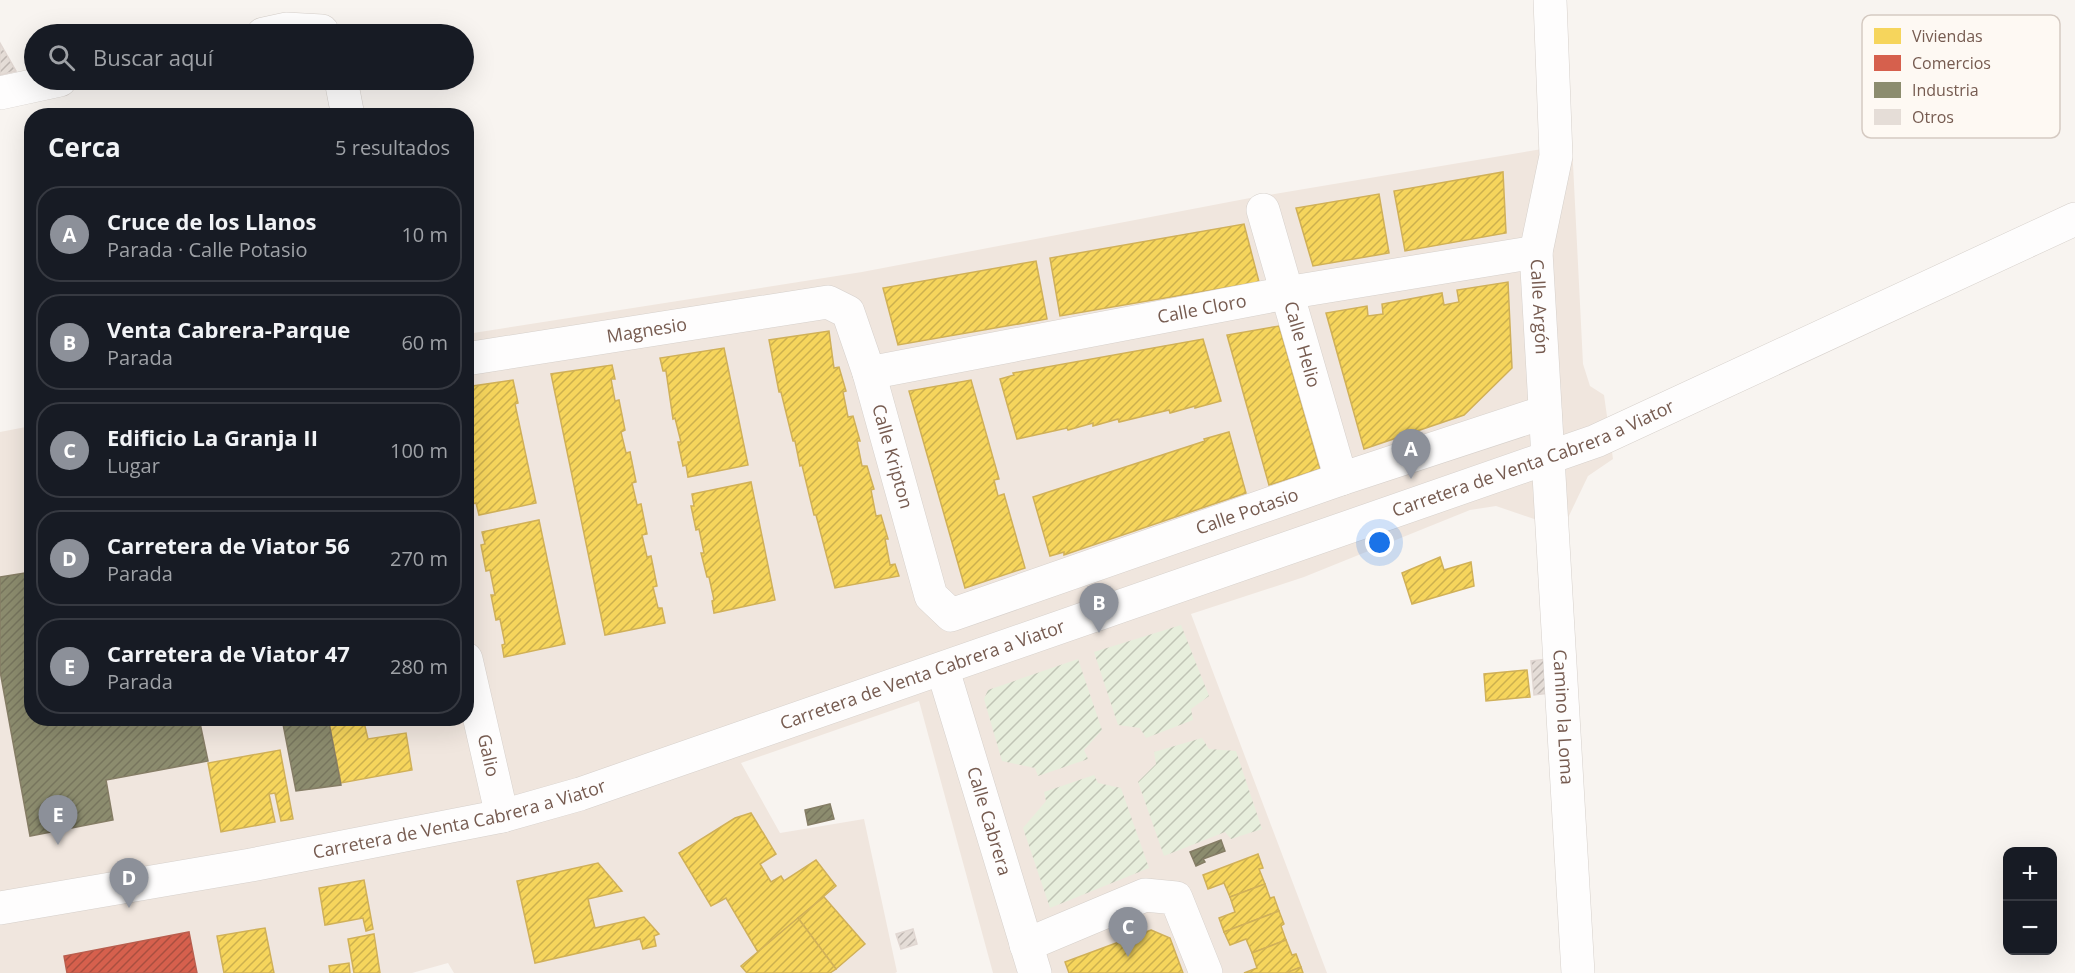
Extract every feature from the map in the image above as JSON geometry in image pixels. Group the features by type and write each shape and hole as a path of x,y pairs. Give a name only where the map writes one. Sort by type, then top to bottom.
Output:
{"street":[{"name":"Calle Argón","path":"1547,460 1536,252 1556,156 1550,0"},
{"path":"0,93 24,88"},
{"path":"343,90 346,108"},
{"name":"Calle Helio","path":"1263,210 1341,479"},
{"name":"Carretera de Venta Cabrera a Viator","path":"2,898 251,865 502,816 580,794 1547,460 1607,436 2075,219"},
{"name":"Calle Cloro","path":"869,373 1286,293 1536,252"},
{"name":"Calle Kripton","path":"828,302 848,312 869,373 931,596 951,615"},
{"name":"Magnesio","path":"474,358 828,302"},
{"name":"Calle Potasio","path":"951,615 1341,479 1545,412"},
{"name":"Camino la Loma","path":"1547,460 1578,973"},
{"name":"Calle Cabrera","path":"943,669 1031,959"},
{"name":"Galio","path":"474,694 502,816"},
{"path":"1031,959 1146,895 1176,898 1206,973"}],"shaded area":[{"path":"1572,144 1583,364 1590,386 1604,395 1613,459 1588,476 1566,522 1537,520 1496,506 1470,510 1304,577 1191,614 1327,973 993,973 919,701 741,763 780,833 864,819 897,972 895,973 454,973 448,963 412,973 0,973 0,432 24,427 24,726 474,726 474,333 862,272 1250,198"}],"green space":[{"path":"1181,625 1209,696 1191,709 1193,720 1146,738 1140,728 1118,725 1094,652"},
{"path":"1078,659 1102,730 1084,750 1088,759 1038,776 1035,768 1002,761 984,699 988,690"},
{"path":"1202,738 1209,749 1236,751 1262,829 1231,839 1225,832 1164,856 1138,782 1156,764 1154,752"},
{"path":"1094,775 1098,783 1121,788 1149,868 1050,908 1023,828 1046,801 1044,792"}],"building: Viviendas":[{"path":"1503,172 1506,233 1405,251 1394,191"},
{"path":"1379,194 1389,253 1313,266 1296,208"},
{"path":"1244,224 1259,282 1060,316 1050,258"},
{"path":"1036,261 1047,319 898,345 883,288"},
{"path":"1508,282 1512,368 1464,415 1364,449 1326,313 1367,306 1368,316 1383,314 1382,304 1442,293 1444,305 1459,302 1457,290"},
{"path":"1279,326 1320,469 1269,485 1227,335"},
{"path":"829,331 834,368 839,367 846,391 843,392 848,417 853,416 860,441 857,441 862,466 867,466 874,489 871,490 876,516 881,515 888,539 885,539 890,565 895,564 899,576 835,588 802,465 800,466 795,441 793,441 781,392 779,392 769,340"},
{"path":"1203,339 1221,401 1170,413 1169,410 1119,422 1118,419 1093,426 1093,423 1017,439 1000,379 1014,375 1013,373"},
{"path":"724,348 748,465 688,477 686,465 683,466 678,442 681,442 675,418 673,419 666,371 663,371 660,358"},
{"path":"612,365 615,379 611,379 615,401 619,400 625,430 621,432 626,453 630,452 636,482 632,483 637,505 641,504 647,534 642,535 647,557 651,556 657,586 653,587 658,608 662,608 665,623 605,635 551,374"},
{"path":"513,380 518,403 515,404 536,503 479,515 476,503 474,504 474,386"},
{"path":"971,380 999,479 994,480 998,496 1004,494 1025,568 965,588 909,391"},
{"path":"1229,432 1246,493 1064,555 1064,552 1050,556 1033,497"},
{"path":"751,482 775,600 714,613 712,601 714,600 701,553 704,553 699,529 696,530 691,506 694,506 692,494"},
{"path":"539,520 565,644 504,657 502,645 505,644 500,619 496,620 491,595 495,595 490,570 486,571 481,545 485,544 482,532"},
{"path":"1440,557 1444,570 1471,562 1474,586 1412,604 1402,573"},
{"path":"1527,670 1530,697 1486,701 1484,674"},
{"path":"330,726 365,726 368,739 406,733 412,770 341,783"},
{"path":"280,750 293,819 281,821 275,793 269,794 275,822 221,832 208,763"},
{"path":"751,813 776,854 760,864 771,882 781,876 784,881 816,860 836,886 758,952 726,898 711,906 679,853 735,818"},
{"path":"1258,854 1263,868 1259,869 1265,884 1230,897 1224,883 1208,889 1203,875"},
{"path":"598,863 622,891 588,899 595,928 644,917 659,934 654,936 656,946 643,949 640,939 535,963 517,881"},
{"path":"364,880 373,929 366,931 363,918 325,925 319,888"},
{"path":"1265,884 1270,898 1274,897 1279,911 1224,932 1219,918 1235,912 1230,897"},
{"path":"824,897 865,944 836,969 798,918"},
{"path":"1279,911 1284,924 1281,926 1286,940 1252,953 1246,939 1230,945 1224,932"},
{"path":"798,918 836,969 830,973 747,973 741,966"},
{"path":"265,928 274,973 224,973 217,936"},
{"path":"1151,930 1170,938 1183,973 1069,973 1065,962"},
{"path":"374,934 380,973 354,973 348,939"},
{"path":"1286,940 1292,955 1296,954 1301,967 1286,973 1244,973 1257,968 1252,953"},
{"path":"349,963 350,973 330,973 329,966"},
{"path":"1301,967 1303,973 1286,973"}],"building: Comercios":[{"path":"189,932 197,973 67,973 64,956"}],"building: Industria":[{"path":"24,573 24,726 201,726 208,761 106,780 113,820 30,836 0,671 0,577"},
{"path":"283,726 330,726 341,785 296,791"},
{"path":"830,804 834,819 808,825 805,810"},
{"path":"1221,840 1225,851 1203,859 1205,862 1196,866 1190,852"}],"building: Otros":[{"path":"0,43 16,71 0,75"},
{"path":"1557,658 1558,692 1534,695 1531,661"},
{"path":"913,929 917,944 901,949 896,934"}],"place":[{"name":"Cruce de los Llanos","path":"1411,479"},
{"name":"Venta Cabrera-Parque","path":"1099,633"},
{"name":"Carretera de Viator 47","path":"58,845"},
{"name":"Carretera de Viator 56","path":"129,908"},
{"name":"Edificio La Granja II","path":"1128,957"}]}
